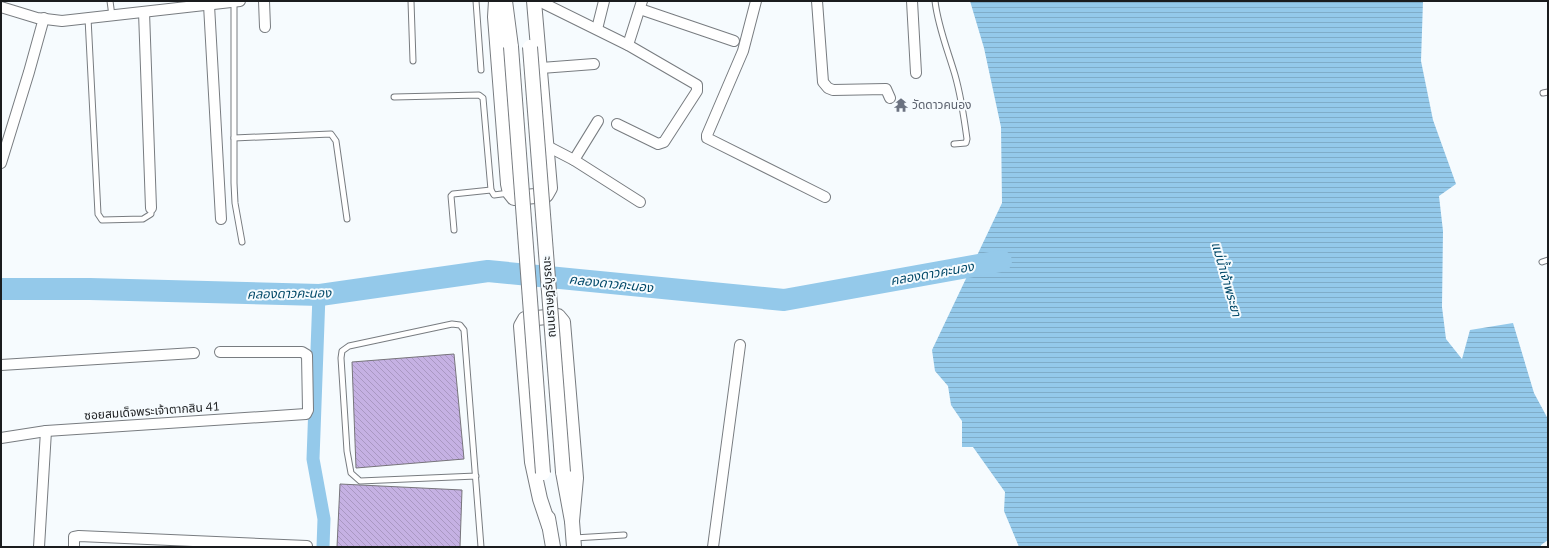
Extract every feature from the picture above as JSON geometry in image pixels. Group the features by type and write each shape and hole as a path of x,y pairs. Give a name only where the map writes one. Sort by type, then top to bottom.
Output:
{"main road":[{"path":"496,1 495,17 502,114 510,193 514,198 546,195 550,188 534,1"},
{"name":"ถนนราษฎร์บูรณะ","path":"505,1 511,48 543,473 553,547"},
{"name":"ถนนราษฎร์บูรณะ","path":"526,1 563,472 572,521 574,542"},
{"path":"549,526 540,499 532,462 521,326 525,319 558,316 563,322 576,478 572,521"}],"street":[{"path":"264,1 265,27"},
{"path":"539,1 628,44 697,85 697,91 661,144 658,144 617,124"},
{"path":"597,29 604,1"},
{"path":"756,1 744,51 707,138 825,196"},
{"path":"817,1 822,80 826,86 834,90 884,89 888,90 890,98"},
{"path":"912,1 916,73"},
{"path":"1,7 62,21 144,12 170,5 209,5 237,2"},
{"path":"209,5 221,219"},
{"path":"628,44 641,5 734,41"},
{"path":"144,12 151,208"},
{"path":"1,163 44,18"},
{"path":"540,68 594,64"},
{"path":"574,160 598,120"},
{"path":"546,146 574,160 640,202"},
{"path":"713,547 740,345"},
{"name":"ซอยสมเด็จพระเจ้าตากสิน 41","path":"1,438 46,431 306,414 308,410 306,355 302,352 220,352"},
{"path":"1,365 194,353"},
{"path":"39,547 46,431"},
{"path":"74,547 74,537 78,536 307,546"}],"lane":[{"path":"110,1 112,16"},
{"path":"411,1 413,61"},
{"path":"476,1 481,70"},
{"path":"935,1 936,15 956,77 963,109 967,139 966,143 954,144"},
{"path":"237,2 234,138 235,203 242,242"},
{"path":"88,18 98,214 102,220 143,218 151,214 151,208"},
{"path":"394,97 474,94 483,98 491,190 494,195 510,193"},
{"path":"234,138 331,134 336,141 347,218"},
{"path":"454,230 451,196 453,194 491,190"},
{"path":"1542,262 1548,260"},
{"path":"476,476 360,481 350,473 347,451 341,358 342,351 349,346 452,324 460,325 464,330 476,476 481,547"},
{"path":"574,542 624,535"}],"water":[{"name":"แม่น้ำเจ้าพระยา","path":"970,1 1423,1 1421,61 1433,120 1456,184 1439,196 1443,231 1442,307 1446,339 1462,359 1470,330 1513,323 1534,393 1548,419 1548,540 1541,545 1541,547 1019,547 1004,511 1005,492 973,447 962,447 962,421 951,405 948,386 935,371 932,350 1002,203 1001,127 984,48"}],"building":[{"path":"454,354 464,459 356,468 352,362"},
{"path":"340,484 462,490 460,547 337,547"}],"waterway":[{"name":"คลองดาวคะนอง","path":"1,289 90,289 320,295 488,271 784,300 1001,261"},
{"path":"319,295 313,459 324,519 323,547"}],"place":[{"name":"วัดดาวคนอง","path":"901,105"}]}
